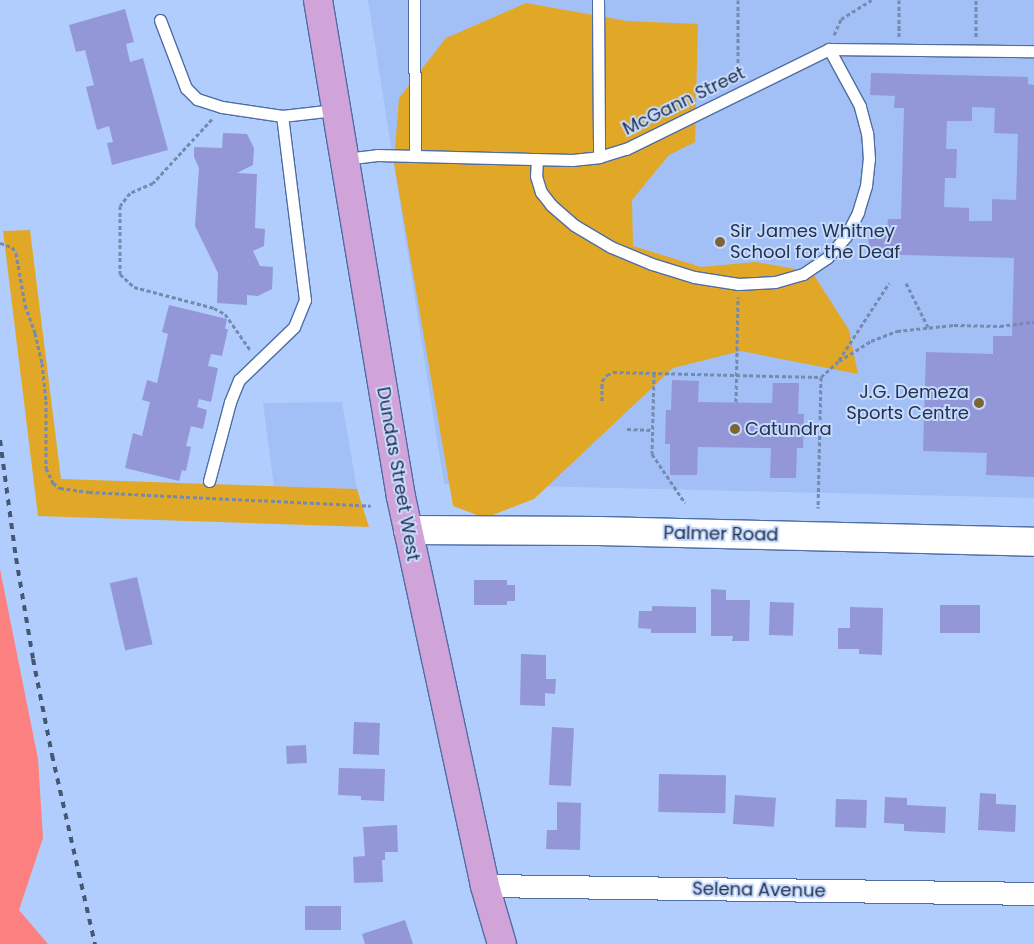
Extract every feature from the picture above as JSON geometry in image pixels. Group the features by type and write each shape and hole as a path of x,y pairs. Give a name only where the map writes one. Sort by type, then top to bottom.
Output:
{"main road":[{"name":"Dundas Street West","path":"318,0 343,160 408,530 485,886 502,944"}],"street":[{"name":"Palmer Road","path":"408,530 588,531 1034,542"},
{"name":"Selena Avenue","path":"485,886 1034,894"}],"lane":[{"path":"414,0 415,156"},
{"path":"598,0 598,157"},
{"path":"160,20 186,88 197,99 222,107 282,116 335,110"},
{"path":"537,159 536,176 541,192 551,205 574,224 611,247 652,264 694,277 738,284 775,282 803,274 827,258 846,236 858,212 866,186 868,168 867,133 860,106 829,49"},
{"name":"McGann Street","path":"343,160 377,156 572,160 598,157 626,149 829,49 1034,51"},
{"path":"209,481 230,402 239,380 294,327 305,300 282,116"}],"path":[{"path":"738,0 738,94"},
{"path":"829,49 840,19 871,0"},
{"path":"222,107 153,183 130,193 120,206 120,274 134,287 214,308 225,314 258,362"},
{"path":"0,243 12,247 16,253 25,305 36,333 42,363 46,401 46,468 53,483 60,488 89,492 371,506"},
{"path":"839,361 889,283"},
{"path":"906,283 928,328"},
{"path":"736,402 738,284"},
{"path":"602,401 602,381 606,375 613,372 822,377 839,361 871,341 897,331 1000,326 1034,322"},
{"path":"654,373 652,454 685,504"},
{"path":"818,508 822,377"},
{"path":"628,429 652,430"}],"shaded area":[{"name":"Sir James Whitney School for the Deaf","path":"368,0 1034,0 1034,498 444,484"},
{"path":"526,3 627,21 698,24 695,142 669,155 632,200 633,246 701,267 756,262 812,272 849,330 858,374 741,351 673,368 534,499 485,518 453,506 394,163 399,98 446,38"},
{"path":"30,230 61,479 357,489 369,527 38,516 3,231"},
{"path":"342,402 357,489 274,486 263,403"},
{"path":"0,569 38,759 43,838 19,910 48,944 0,944"}],"building":[{"path":"125,9 134,42 126,44 130,62 143,58 168,150 112,165 107,143 113,142 109,126 97,130 86,87 94,85 85,50 76,52 69,25"},
{"path":"871,73 1028,77 1028,84 1034,85 1034,477 986,475 987,453 923,451 926,352 993,354 993,336 1012,336 1014,258 868,254 869,229 887,229 888,219 901,219 904,108 894,108 895,96 870,95","holes":["972,107 995,108 994,133 1018,134 1016,200 992,199 992,221 969,221 969,208 944,207 945,178 956,178 957,149 946,149 947,121 972,121"]},
{"path":"223,133 247,134 254,148 253,165 237,173 257,174 255,228 265,229 264,246 253,251 260,266 273,267 272,289 258,296 247,295 247,305 217,303 218,273 195,226 199,168 194,157 194,147 222,148"},
{"path":"169,305 227,319 225,329 228,329 222,356 211,354 208,366 218,368 211,402 199,399 197,407 207,410 203,429 191,426 186,446 191,447 186,471 182,470 179,481 125,468 133,433 142,436 150,402 142,400 147,380 157,383 168,334 162,332"},
{"name":"Catundra","path":"672,380 699,381 698,402 772,403 773,383 799,383 798,414 804,414 803,448 797,448 796,478 770,478 771,448 698,447 697,475 670,475 670,444 665,444 666,410 671,410"},
{"path":"137,577 153,644 125,651 110,583"},
{"path":"474,580 507,580 507,585 515,585 515,601 507,601 507,605 474,605"},
{"path":"711,589 726,590 726,600 750,600 749,641 732,641 733,636 711,636"},
{"path":"770,602 794,603 793,636 769,635"},
{"path":"940,605 980,605 980,633 940,633"},
{"path":"652,606 696,607 696,633 651,633 651,629 638,628 639,611 652,611"},
{"path":"850,607 883,608 882,655 859,654 859,649 838,649 838,628 850,628"},
{"path":"521,654 546,655 546,679 556,679 555,694 545,693 545,706 520,705"},
{"path":"354,722 380,723 379,755 353,754"},
{"path":"552,727 574,728 571,786 549,785"},
{"path":"306,745 307,763 287,764 286,746"},
{"path":"339,768 385,769 384,801 361,800 361,796 338,795"},
{"path":"659,774 726,775 725,813 658,812"},
{"path":"980,793 996,794 996,804 1016,805 1015,832 978,830"},
{"path":"735,795 776,798 774,827 733,824"},
{"path":"885,797 907,798 907,805 946,807 945,833 904,831 904,824 884,823"},
{"path":"836,799 867,800 866,828 835,827"},
{"path":"557,802 581,803 580,850 546,849 547,830 557,830"},
{"path":"397,825 398,852 385,852 385,860 382,860 383,882 354,883 353,857 365,856 363,827"},
{"path":"305,906 341,906 341,930 305,930"},
{"path":"405,920 413,944 365,944 362,934"}],"railway":[{"path":"0,440 16,558 33,659 52,755 95,944"}],"place":[{"name":"Sir James Whitney School for the Deaf","path":"720,242"},
{"name":"J.G. Demeza Sports Centre","path":"979,403"},
{"name":"Catundra","path":"735,429"}]}
